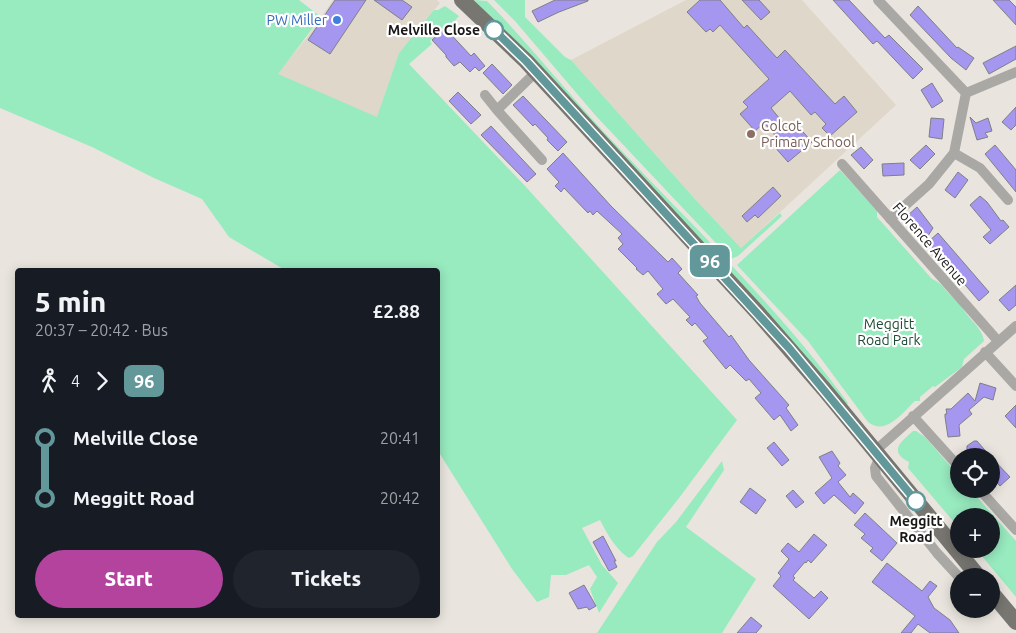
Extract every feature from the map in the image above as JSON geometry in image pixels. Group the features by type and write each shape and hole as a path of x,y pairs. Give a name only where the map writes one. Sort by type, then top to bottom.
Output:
{"main road":[{"path":"462,0 536,72 776,334 971,568"},
{"path":"1000,603 1016,622"}],"street":[{"path":"878,0 966,93"},
{"path":"497,110 536,72"},
{"path":"966,93 1016,72"},
{"path":"890,218 929,184 954,153 966,93"},
{"path":"485,95 497,110 540,153"},
{"path":"954,153 980,168 1008,200"},
{"name":"Florence Avenue","path":"842,164 998,341"},
{"path":"951,568 876,476 877,453 913,416 1016,326"},
{"path":"985,352 1016,386"},
{"path":"913,416 950,457"},
{"path":"987,498 1016,530"}],"shaded area":[{"path":"333,0 437,0 440,3 399,53 377,118 277,74 305,40"},
{"name":"Colcot Primary School","path":"686,0 802,0 896,105 741,248 571,60"}],"green space":[{"path":"0,0 299,0 321,17 278,74 377,117 399,53 434,10 445,6 459,16 448,28 443,29 436,35 430,41 432,44 409,64 526,187 737,420 633,556 629,558 620,551 600,520 582,528 602,565 618,583 599,613 590,589 597,577 589,565 566,575 551,575 549,597 537,602 512,569 440,454 440,268 282,268 229,237 202,199 154,178 92,147 0,108"},
{"path":"474,0 487,1 601,129 767,303 822,369 848,403 846,406"},
{"path":"494,0 525,0 525,17 565,57 571,60 741,248 780,213 782,216 738,256 731,259 596,116 515,21"},
{"name":"Meggitt Road Park","path":"840,170 877,211 877,217 932,279 960,302 965,312 983,335 984,341 964,359 962,367 935,387 933,386 920,397 920,401 915,401 899,417 887,425 875,426 868,422 808,341 737,265"},
{"path":"913,431 916,431 925,437 950,466 950,498 978,498 987,508 950,508 950,517 908,468 909,462 899,454 899,447 904,439"},
{"path":"722,461 724,470 686,527 756,579 722,633 597,633 657,542 676,522"},
{"path":"1000,523 1016,541 1016,597 1000,578 1000,568 992,568 984,558 1000,558"}],"building":[{"name":"PW Miller","path":"335,0 366,0 330,54 308,40"},
{"path":"374,0 402,0 412,7 402,20"},
{"path":"555,0 588,1 538,22 532,11"},
{"path":"700,0 720,0 744,28 747,25 777,58 785,50 835,104 844,96 857,112 830,136 822,128 826,124 815,112 811,115 790,91 771,108 789,130 796,124 812,142 788,162 773,145 779,140 764,123 755,131 740,114 748,107 743,102 769,79 720,25 713,32 710,29 706,32 687,12"},
{"path":"742,0 759,0 770,12 761,20"},
{"path":"833,0 849,0 885,38 889,35 923,69 913,79 877,41 873,44"},
{"path":"993,0 1009,0 1016,7 1016,25"},
{"path":"918,6 957,48 974,58 966,70 951,58 910,15"},
{"path":"445,28 471,56 474,53 485,66 479,71 475,67 470,72 460,62 454,66 432,40"},
{"path":"1016,46 1016,59 989,74 983,63"},
{"path":"492,64 512,85 503,94 483,73"},
{"path":"932,83 943,101 932,108 921,90"},
{"path":"458,92 481,115 471,124 449,101"},
{"path":"523,96 567,142 558,151 535,124 533,126 513,105"},
{"path":"1016,107 1016,125 1011,130 1002,122"},
{"path":"970,117 976,123 988,118 992,131 985,133 988,137 977,140"},
{"path":"931,118 944,119 942,139 929,137"},
{"path":"491,126 536,174 527,182 481,135"},
{"path":"926,145 935,154 920,169 910,160"},
{"path":"995,145 1016,170 1016,192 985,154"},
{"path":"861,147 873,160 864,169 851,155"},
{"path":"563,153 611,206 668,262 672,258 682,269 678,273 698,295 696,296 700,303 729,337 731,335 749,360 789,405 786,408 798,425 791,431 780,415 774,420 755,398 761,393 749,379 746,381 730,365 726,369 703,341 708,338 695,323 692,326 686,320 690,317 673,299 666,304 657,294 663,289 648,271 643,275 618,249 623,244 618,238 622,234 597,211 593,215 590,211 588,213 564,188 561,192 555,186 559,182 547,169"},
{"path":"904,163 904,175 883,176 882,164"},
{"path":"958,172 968,180 955,198 945,190"},
{"path":"773,187 781,196 758,218 755,215 747,222 742,216"},
{"path":"980,196 987,202 1001,221 1003,220 1009,227 990,244 983,237 991,230 970,205"},
{"path":"917,207 933,228 926,239 906,217"},
{"path":"938,233 989,292 979,301 928,242"},
{"path":"1016,285 1016,305 1009,311 999,300"},
{"path":"980,383 996,388 993,400 984,397 969,410 972,414 959,425 960,436 948,437 945,417 945,414 947,414 946,409 951,409 968,393 975,401"},
{"path":"1016,405 1016,428 1005,416"},
{"path":"977,441 983,448 967,448 967,446"},
{"path":"774,442 789,460 782,466 767,448"},
{"path":"832,451 840,463 838,466 846,475 838,482 850,497 853,493 864,503 855,514 834,495 824,504 815,493 832,478 819,457"},
{"path":"1000,466 1010,477 1000,486"},
{"path":"750,488 766,500 756,514 740,502"},
{"path":"793,490 804,502 796,508 786,496"},
{"path":"865,513 897,543 882,561 870,551 873,548 861,538 865,534 854,525"},
{"path":"814,534 827,545 811,563 808,560 805,562 793,576 795,578 793,580 814,598 821,591 828,598 809,619 773,586 781,576 778,573 789,559 781,551 788,543 799,552"},
{"path":"603,536 616,561 614,561 617,567 609,571 593,542"},
{"path":"887,563 922,591 930,581 937,586 928,597 934,608 950,620 959,633 930,633 918,624 911,633 901,633 915,616 872,582"},
{"path":"584,585 596,606 589,610 587,607 578,609 569,593"},
{"path":"751,617 762,626 756,633 737,633"}],"bus line":[{"name":"96","path":"494,30 526,61 758,313 824,389 916,501"}],"place":[{"name":"PW Miller","path":"337,20"},
{"name":"Melville Close","path":"494,30"},
{"name":"Colcot Primary School","path":"751,134"},
{"name":"Meggitt Road","path":"916,501"}]}
